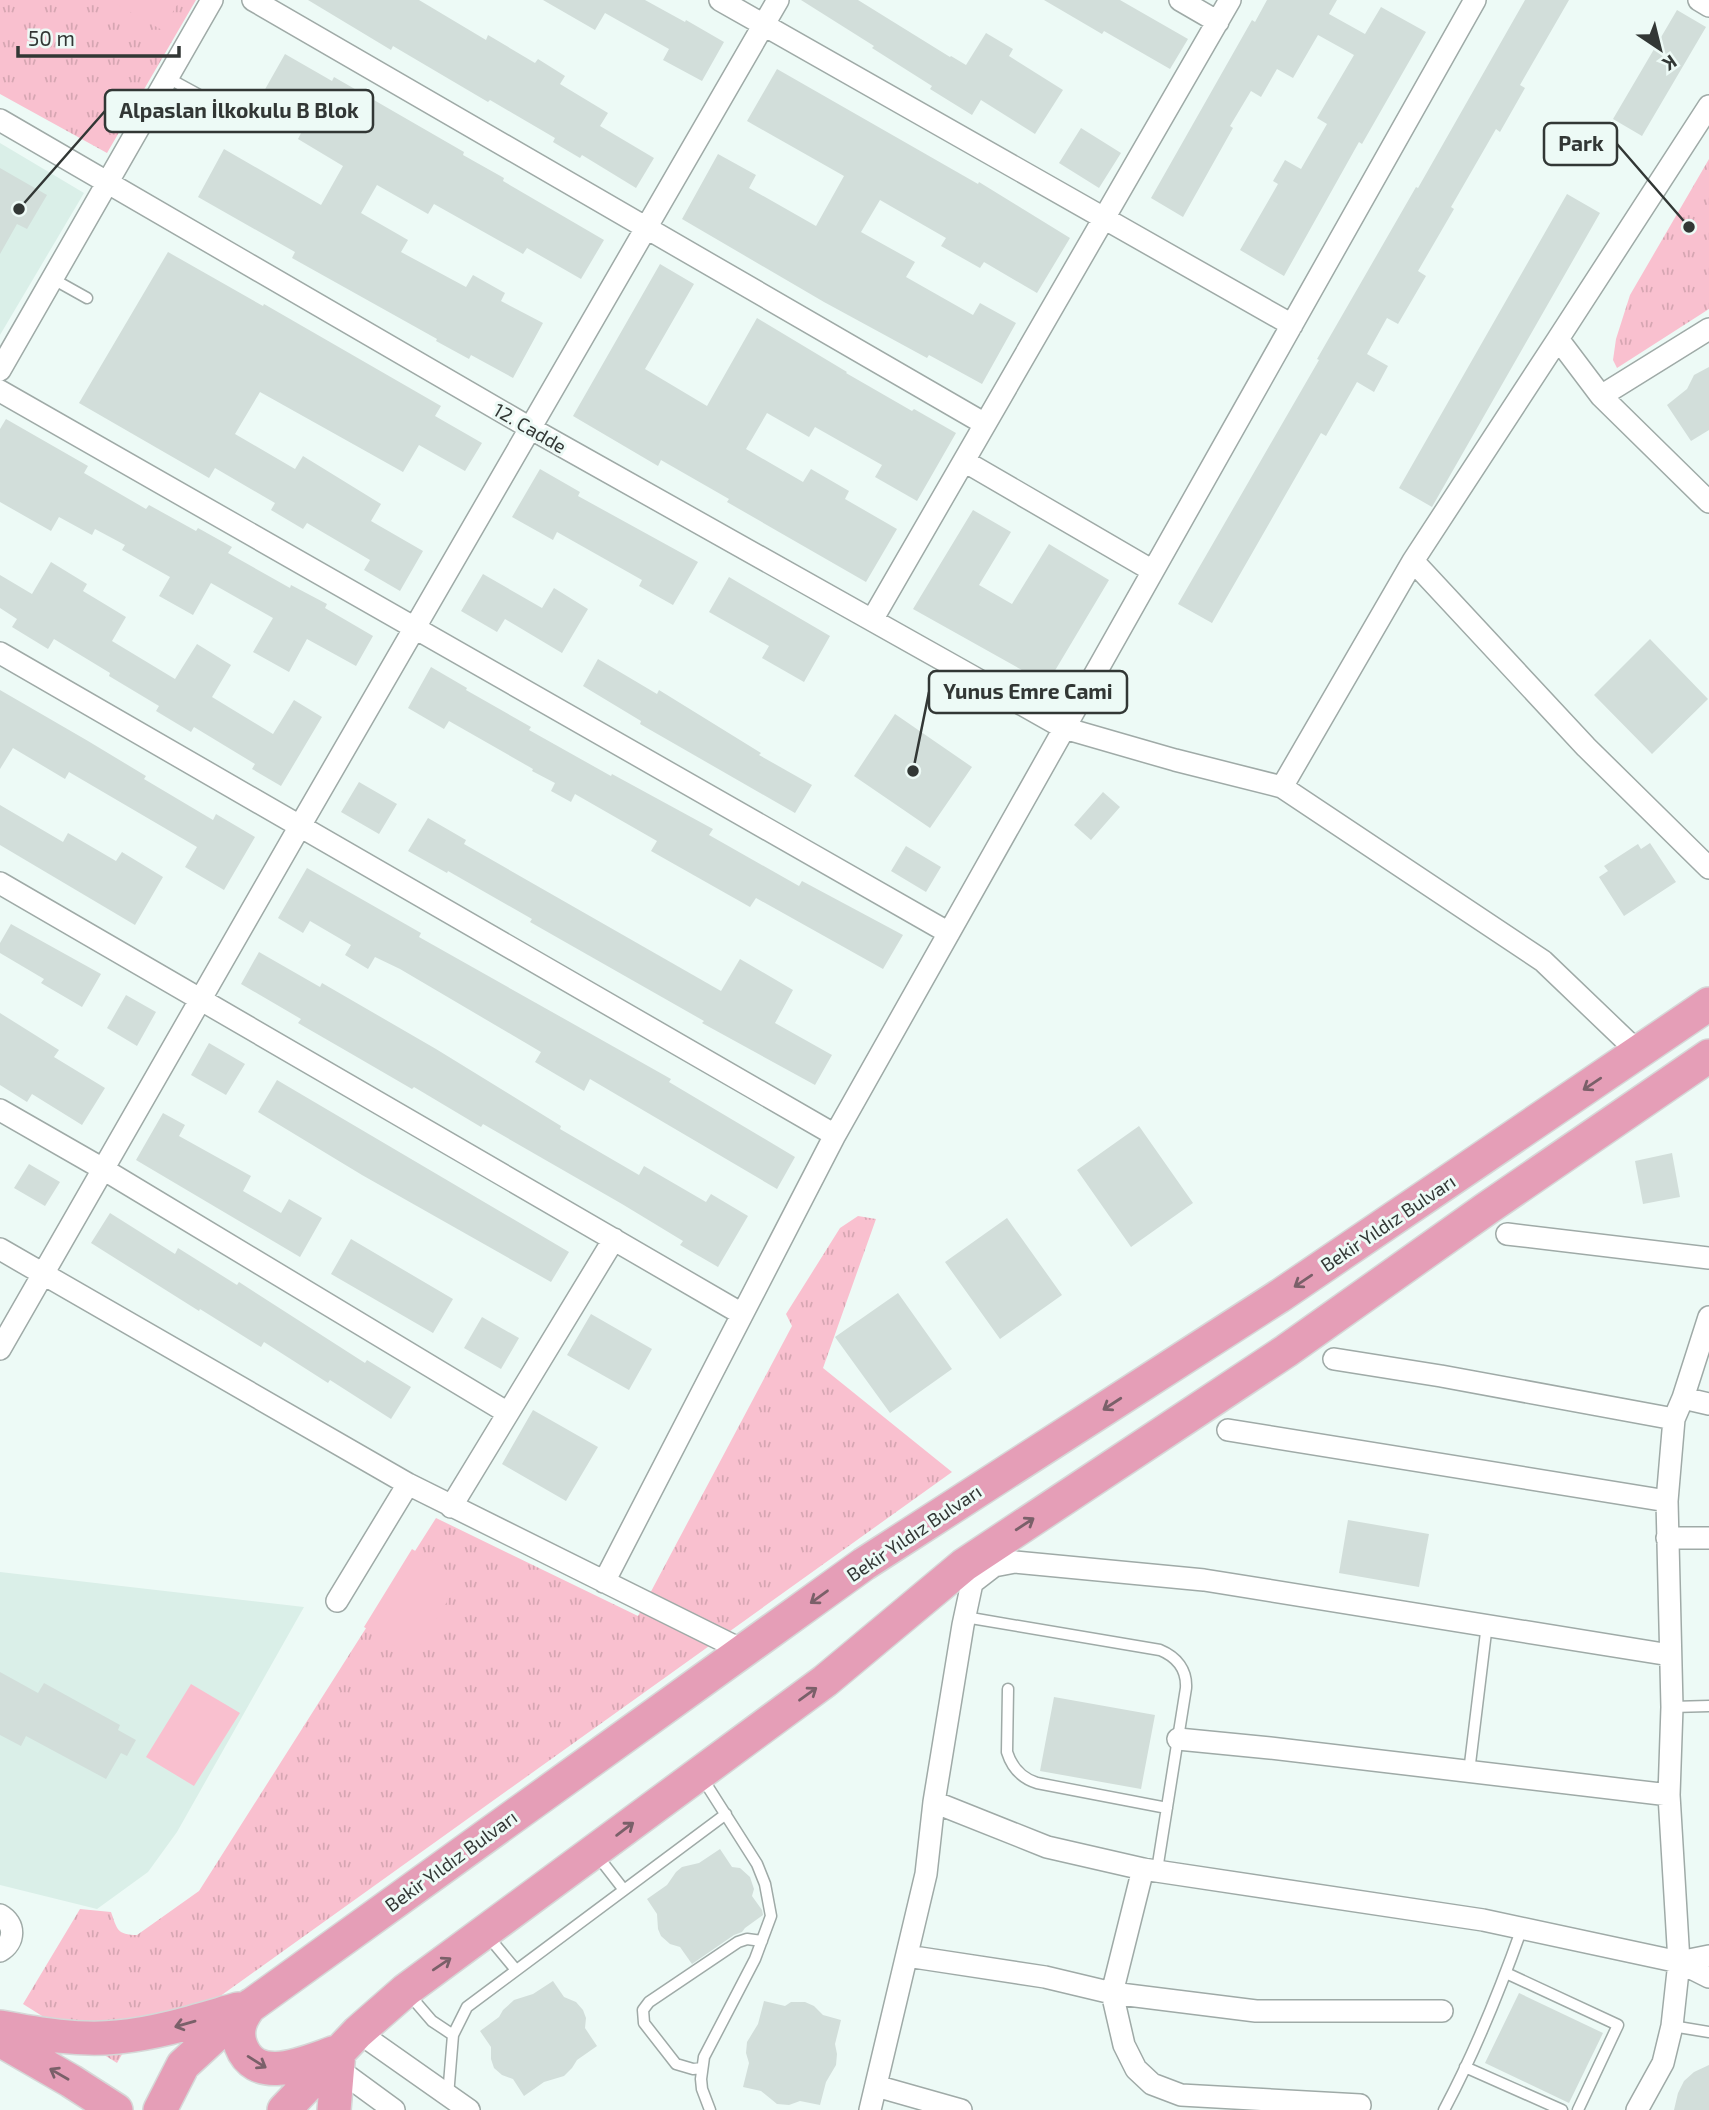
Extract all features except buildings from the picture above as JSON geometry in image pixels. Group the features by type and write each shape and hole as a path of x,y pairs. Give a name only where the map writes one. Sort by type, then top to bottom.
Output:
{"main road":[{"name":"Bekir Yıldız Bulvarı","path":"160,2110 183,2065 205,2042 251,2005 875,1557 1278,1297 1709,1004"},
{"path":"284,2110 406,1990 968,1574 1497,1202 1705,1068"},
{"path":"0,2027 79,2037 115,2038 155,2032 251,2005"},
{"path":"251,2005 240,2021 239,2040 248,2057 265,2068 285,2068 345,2050"},
{"path":"0,2040 116,2110"},
{"path":"334,2110 345,2050"}],"street":[{"path":"0,370 212,0"},
{"path":"253,0 985,424"},
{"path":"720,0 1292,325"},
{"path":"0,1349 778,0"},
{"path":"1180,0 1218,22"},
{"path":"872,620 1230,0"},
{"path":"604,1582 835,1135 1475,0"},
{"path":"1699,0 1709,6"},
{"path":"1282,787 1413,561 1708,109"},
{"name":"12. Cadde","path":"0,120 530,428 1064,728 1282,787 1543,961 1638,1052"},
{"path":"1601,396 1709,329"},
{"path":"1558,339 1601,396 1709,502"},
{"path":"0,391 949,933"},
{"path":"964,461 1153,571"},
{"path":"1413,561 1586,747 1709,868"},
{"path":"0,653 835,1135"},
{"path":"0,883 742,1314"},
{"path":"0,1110 508,1413"},
{"path":"1507,1234 1709,1258"},
{"path":"451,1507 614,1239"},
{"path":"0,1248 408,1484 744,1651"},
{"path":"1637,2110 1663,2063 1672,2026 1679,1962 1669,1795 1672,1707 1667,1501 1674,1419 1709,1317"},
{"path":"1334,1359 1674,1419"},
{"path":"1683,1398 1709,1404"},
{"path":"1228,1430 1667,1501"},
{"path":"337,1601 408,1484"},
{"path":"1667,1538 1709,1538"},
{"path":"870,2110 926,1874 934,1801 965,1617 968,1574 1015,1562 1204,1580 1670,1655"},
{"path":"1178,1739 1669,1795"},
{"path":"934,1801 1047,1847 1150,1870 1483,1920 1679,1962 1709,1977"},
{"path":"1150,1870 1112,1993 1124,2045 1130,2059 1144,2078 1161,2089 1181,2095 1360,2105"},
{"path":"0,1914 10,1924 12,1931 8,1946 0,1951"},
{"path":"907,1956 1045,1977 1112,1993 1256,2011 1442,2011"},
{"path":"1679,1962 1709,1956"},
{"path":"345,2050 449,2096 469,2110"},
{"path":"345,2050 394,2110"},
{"path":"876,2086 961,2110"}],"lane":[{"path":"168,78 201,96"},
{"path":"53,279 87,298"},
{"path":"965,1617 1160,1650 1169,1654 1182,1667 1186,1681 1178,1739 1167,1808 1150,1870"},
{"path":"1469,1772 1487,1624"},
{"path":"1008,1689 1007,1752 1010,1762 1022,1776 1037,1783 1167,1808"},
{"path":"1672,1707 1709,1706"},
{"path":"700,1774 752,1855 765,1884 771,1916 755,1959 708,2048 702,2068 702,2089 710,2110"},
{"path":"449,2096 453,2035 467,2007 726,1814"},
{"path":"594,1852 624,1890"},
{"path":"1444,2110 1506,1973 1522,1928"},
{"path":"485,1933 516,1970"},
{"path":"702,2068 693,2070 676,2064 645,2023 643,2011 649,2002 738,1942 747,1939 762,1941"},
{"path":"1506,1973 1618,2025 1578,2110"},
{"path":"406,1990 432,2021 453,2035"},
{"path":"1672,2026 1709,2032"},
{"path":"1465,2067 1562,2110"}],"shaded area":[{"path":"0,143 84,193 0,335"},
{"path":"0,1572 304,1607 177,1832 148,1872 97,1909 0,1885"}],"green space":[{"path":"0,0 196,0 107,153 0,94"},
{"path":"109,0 180,0 162,30"},
{"path":"1709,159 1709,309 1617,368 1613,360 1616,339 1630,295"},
{"path":"858,1216 876,1219 823,1368 952,1472 166,2035 142,2020 117,2063 23,2004 80,1909 111,1912 119,1930 125,1934 137,1935 199,1891 436,1518 638,1616 792,1326 786,1314 840,1228"},
{"path":"412,1549 461,1579 413,1657 364,1627"},
{"path":"191,1684 240,1713 194,1786 146,1757"}],"place":[{"name":"Alpaslan İlkokulu B Blok","path":"19,209"},
{"name":"Park","path":"1689,227"},
{"name":"Yunus Emre Cami","path":"913,771"}]}
